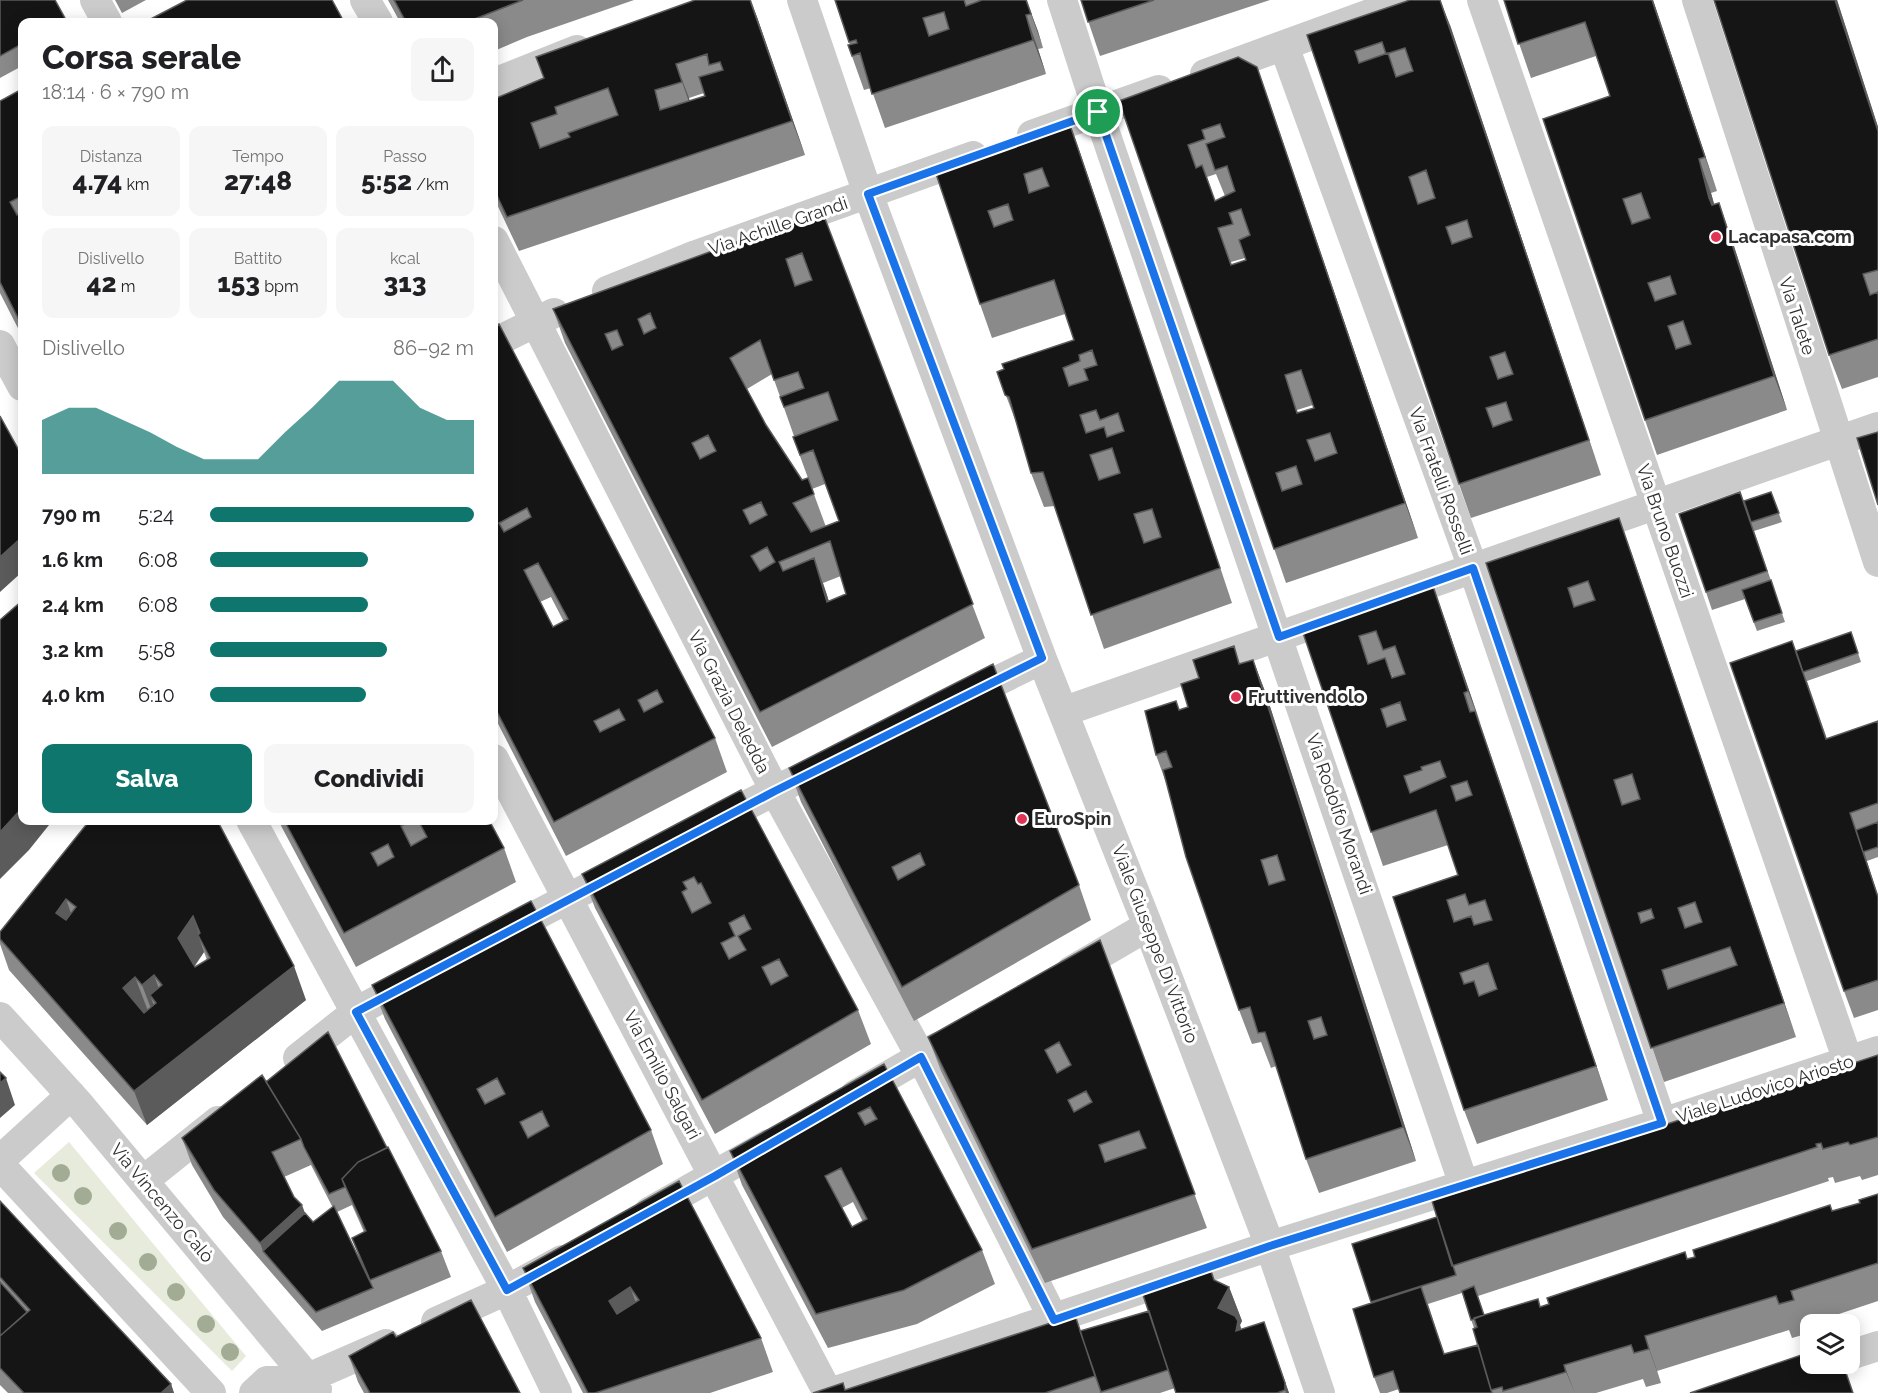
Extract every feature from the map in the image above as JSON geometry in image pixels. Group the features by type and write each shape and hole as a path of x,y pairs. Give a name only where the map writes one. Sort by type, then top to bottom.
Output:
{"street":[{"path":"95,0 105,18"},
{"path":"365,0 376,18"},
{"name":"Viale Giuseppe Di Vittorio","path":"802,0 868,194 1042,658 1065,711 1270,1246 1320,1393"},
{"name":"Via Rodolfo Morandi","path":"1062,0 1098,112 1279,637 1464,1185"},
{"name":"Via Achille Grandi","path":"498,341 535,321 696,255 1284,46 1344,10 1407,0"},
{"name":"Via Bruno Buozzi","path":"1482,0 1848,1061"},
{"name":"Via Talete","path":"1697,0 1837,441 1878,562"},
{"path":"498,81 600,41"},
{"name":"Via Fratelli Rosselli","path":"1284,46 1473,568 1662,1123"},
{"name":"Via Grazia Deledda","path":"498,249 775,791 921,1057 1054,1320"},
{"path":"0,345 18,379"},
{"path":"1065,711 1878,427"},
{"path":"935,711 1042,658"},
{"name":"Via Emilio Salgari","path":"498,767 829,1393"},
{"path":"692,834 818,770"},
{"path":"254,825 507,1290 557,1393"},
{"path":"477,946 651,855"},
{"path":"1045,986 1148,926"},
{"path":"272,1078 356,1012 436,968"},
{"name":"Via Vincenzo Calò","path":"0,1017 71,1095 314,1386"},
{"path":"828,1110 962,1033"},
{"name":"Viale Ludovico Ariosto","path":"829,1393 1054,1320 1270,1246 1662,1123 1878,1051"},
{"path":"0,1161 71,1095"},
{"path":"143,1181 235,1107"},
{"path":"621,1227 797,1128"},
{"path":"0,1166 211,1393"},
{"path":"255,1393 267,1381 314,1386 507,1290 590,1244"},
{"path":"1860,1352 1878,1346"}],"shaded area":[{"path":"69,1142 246,1356 232,1371 34,1173"}],"building":[{"path":"0,0 55,0 65,18 18,18 18,46 0,56"},
{"path":"187,0 332,0 342,18 153,18"},
{"path":"394,0 523,0 477,18 404,18"},
{"path":"695,0 750,0 792,121 507,217 498,198 498,97 544,78 536,57","holes":["707,54 709,65 720,62 723,70 699,77 705,96 660,110 655,90 682,82 676,64","608,88 618,115 568,133 570,137 540,148 531,123 557,114 555,107"]},
{"path":"835,0 964,0 966,6 982,0 1026,0 1031,14 1026,15 1033,40 872,94 860,53 852,56 848,45 857,43 856,40 849,42","holes":["944,12 949,29 929,36 923,18"]},
{"path":"1081,0 1154,0 1088,22"},
{"path":"1410,0 1440,0 1589,440 1459,484 1307,35","holes":["1382,42 1386,54 1359,63 1355,51","1405,48 1413,71 1396,77 1388,53","1426,170 1435,198 1418,204 1409,177","1467,220 1472,237 1452,244 1446,227","1505,352 1513,374 1498,379 1490,357","1506,402 1512,420 1493,427 1486,408"]},
{"path":"1504,0 1652,0 1705,157 1699,159 1709,198 1712,205 1719,203 1774,376 1645,420 1543,119 1610,96 1585,22 1518,44","holes":["1641,193 1650,218 1632,224 1623,199","1670,276 1676,294 1655,301 1648,283","1683,321 1691,344 1676,349 1668,326"]},
{"path":"1714,0 1835,0 1878,131 1878,270 1863,274 1870,295 1878,292 1878,339 1829,355"},
{"path":"1238,57 1257,67 1405,503 1274,549 1119,101","holes":["1220,124 1225,137 1206,144 1215,170 1227,166 1235,191 1215,201 1202,165 1196,168 1188,145 1205,139 1202,130","1241,209 1250,235 1239,240 1246,260 1231,265 1218,228 1233,224 1229,213","1301,370 1314,408 1297,413 1285,375","1330,433 1337,453 1315,461 1307,440","1296,466 1302,484 1282,491 1276,473"]},
{"path":"18,91 18,198 10,202 18,214 18,318 0,282 0,101"},
{"path":"1068,119 1220,568 1091,615 1043,472 1031,473 1009,397 1005,395 997,372 1004,369 1002,364 1074,340 1054,280 980,304 934,168","holes":["1042,168 1049,186 1029,193 1024,174","1008,204 1013,220 994,227 988,211","1092,350 1097,365 1084,369 1088,380 1069,386 1063,368 1080,361 1079,355","1096,410 1100,420 1118,413 1124,431 1107,437 1104,427 1086,433 1080,415","1112,448 1120,473 1099,480 1090,455","1152,509 1161,537 1144,543 1134,514"]},
{"path":"822,211 973,604 760,712 553,309","holes":["802,253 812,280 795,286 786,259","650,313 656,328 644,334 638,319","617,330 623,345 612,350 605,334","760,340 774,380 798,372 804,388 780,397 784,407 828,392 838,420 793,437 800,455 813,450 839,521 811,532 793,503 814,494 808,478 802,480 766,425 730,358","708,435 716,451 700,459 692,443","761,502 767,515 750,524 743,510","830,541 846,594 827,602 814,558 783,571 779,562","767,547 775,562 760,571 751,556"]},
{"path":"499,324 715,738 554,822 498,714","holes":["527,508 531,517 504,532 499,523","538,563 568,619 553,627 524,570","657,690 663,702 644,712 638,700","619,709 625,720 600,732 594,721"]},
{"path":"0,416 18,449 18,541 0,557"},
{"path":"1878,432 1878,505 1857,438"},
{"path":"1740,492 1767,571 1706,592 1679,514"},
{"path":"1771,492 1779,513 1751,522 1744,501"},
{"path":"1619,518 1784,1003 1651,1048 1486,563","holes":["1588,581 1595,600 1574,607 1568,588","1632,774 1640,799 1622,805 1614,780","1695,902 1702,922 1685,928 1678,908","1651,909 1654,918 1641,923 1638,913","1730,947 1737,965 1668,989 1662,970"]},
{"path":"1771,580 1782,613 1754,622 1742,590"},
{"path":"1433,586 1468,691 1464,693 1470,712 1475,711 1596,1066 1464,1110 1393,897 1458,875 1436,810 1371,832 1302,630","holes":["1376,631 1383,650 1395,646 1405,674 1392,678 1385,658 1368,664 1359,636","1400,702 1406,720 1387,727 1381,709","1440,761 1446,777 1410,793 1404,776 1422,770 1421,767","1467,781 1472,795 1456,801 1451,786","1465,894 1469,905 1485,900 1492,920 1474,925 1471,916 1454,922 1447,900","1488,963 1497,989 1479,996 1474,981 1464,984 1460,973"]},
{"path":"18,604 18,812 0,832 0,620"},
{"path":"1851,632 1858,653 1803,672 1796,651"},
{"path":"1792,641 1826,739 1878,721 1878,803 1850,813 1878,897 1878,980 1844,991 1730,663"},
{"path":"1234,646 1239,664 1253,660 1403,1127 1306,1159 1265,1032 1258,1033 1250,1007 1239,1010 1186,857 1163,770 1172,767 1166,751 1156,755 1145,711 1176,701 1179,710 1188,707 1181,684 1199,678 1193,660","holes":["1277,855 1285,880 1269,885 1261,860","1321,1017 1327,1035 1314,1039 1308,1021"]},
{"path":"993,664 1079,885 902,987 789,768","holes":["920,853 925,865 898,880 892,867"]},
{"path":"741,790 858,1010 702,1100 582,874","holes":["694,877 698,884 701,883 711,903 692,913 682,892 687,889 683,882","744,915 751,929 738,936 746,950 729,959 721,943 735,936 729,923","779,959 788,976 771,985 762,967"]},
{"path":"1878,822 1878,847 1863,852 1856,830"},
{"path":"86,825 220,825 294,966 134,1091 0,939 0,932","holes":["66,899 76,907 66,920 56,913","193,916 200,933 198,935 210,958 195,967 178,938","154,975 162,985 150,995 156,1003 144,1013 123,988 135,977 142,985"]},
{"path":"287,825 403,825 401,826 411,846 427,837 421,825 492,825 504,848 344,933","holes":["388,844 394,857 378,866 371,853"]},
{"path":"531,901 651,1130 495,1217 372,985","holes":["497,1078 505,1094 485,1104 477,1089","542,1111 549,1126 528,1138 520,1122"]},
{"path":"1100,940 1195,1194 1032,1249 928,1037","holes":["1059,1042 1071,1065 1057,1073 1045,1050","1086,1091 1092,1102 1074,1112 1068,1100","1139,1131 1146,1148 1105,1162 1099,1145"]},
{"path":"328,1032 387,1148 358,1162 342,1179 345,1187 329,1194 301,1139 266,1082"},
{"path":"1878,1055 1878,1137 1850,1145 1848,1142 1823,1149 1821,1143 1816,1144 1817,1147 1452,1266 1432,1201"},
{"path":"884,1064 982,1250 904,1290 816,1314 730,1151","holes":["870,1107 877,1119 865,1125 858,1113","841,1168 867,1219 852,1227 825,1176"]},
{"path":"0,1072 6,1078 0,1083"},
{"path":"262,1075 301,1139 272,1152 294,1197 302,1205 260,1243 214,1190 182,1138"},
{"path":"388,1147 441,1251 370,1280 352,1238 366,1231 342,1179 358,1162"},
{"path":"679,1181 761,1338 595,1393 588,1393 523,1268","holes":["630,1287 639,1300 617,1314 609,1301"]},
{"path":"1878,1194 1878,1263 1791,1291 1794,1300 1779,1304 1776,1296 1645,1336 1649,1349 1634,1353 1631,1345 1564,1365 1566,1372 1503,1391 1502,1387 1491,1390 1473,1329 1477,1327 1474,1318 1538,1299 1540,1307 1549,1304 1547,1298 1685,1252 1687,1259 1695,1257 1693,1250 1830,1205 1832,1211 1860,1203 1859,1200"},
{"path":"0,1201 171,1384 161,1393 24,1393 0,1368 0,1336 30,1310 0,1277"},
{"path":"334,1206 373,1288 316,1312 263,1251 305,1213 313,1222"},
{"path":"1437,1217 1456,1275 1371,1302 1352,1244"},
{"path":"1211,1271 1214,1280 1229,1287 1218,1308 1235,1316 1238,1321 1236,1331 1264,1322 1285,1383 1285,1390 1277,1393 1176,1393 1143,1295"},
{"path":"0,1282 27,1312 0,1336"},
{"path":"1474,1286 1484,1315 1471,1320 1462,1291"},
{"path":"1421,1287 1444,1354 1478,1345 1492,1393 1400,1393 1393,1371 1374,1377 1353,1309"},
{"path":"471,1300 520,1393 370,1393 349,1356 393,1332 396,1337"},
{"path":"1149,1311 1168,1370 1101,1392 1080,1331"},
{"path":"1075,1315 1095,1376 1045,1393 813,1393 843,1383 845,1390"},
{"path":"1800,1355 1800,1374 1846,1374 1853,1393 1690,1393"}],"place":[{"name":"Lacapasa.com","path":"1716,237"},
{"name":"Fruttivendolo","path":"1236,697"},
{"name":"EuroSpin","path":"1022,819"}],"route":[{"path":"1098,112 1279,637 1473,568 1662,1123 1270,1246 1054,1320 921,1057 715,1176 507,1290 356,1012 568,898 775,791 1042,658 868,194 1098,112"}]}
